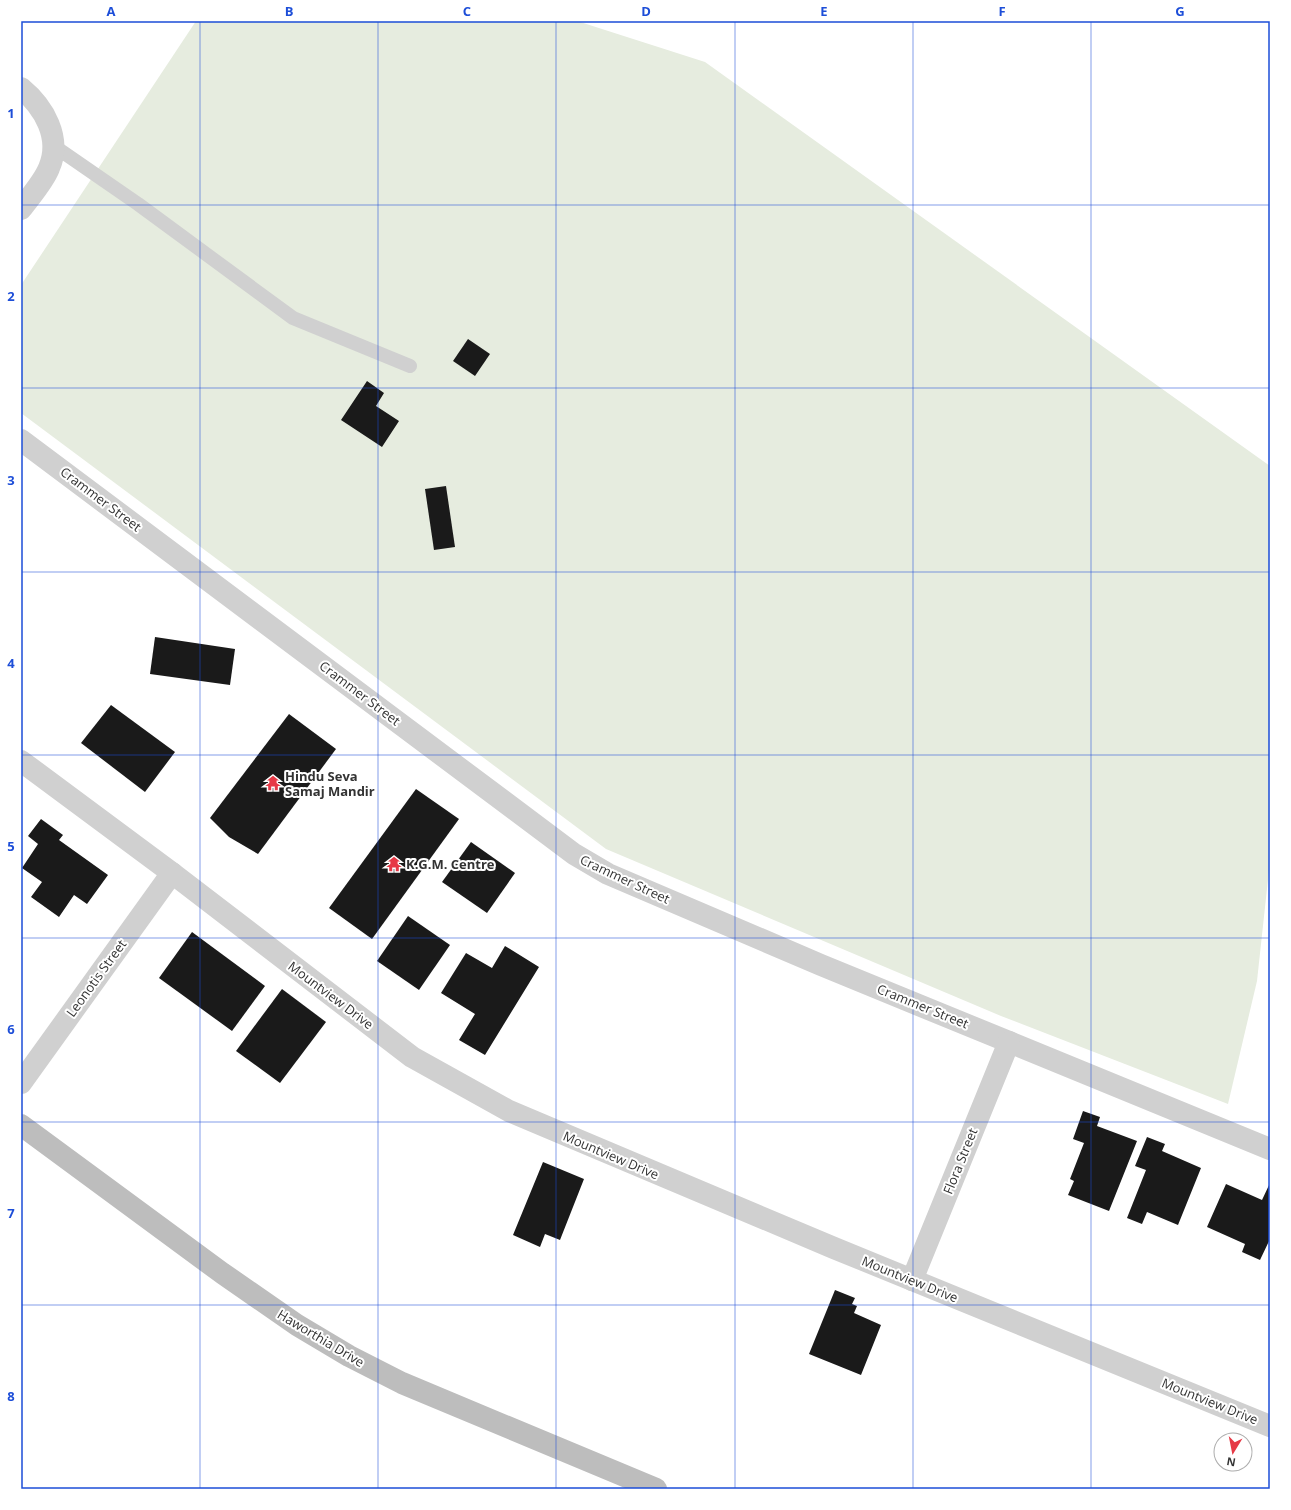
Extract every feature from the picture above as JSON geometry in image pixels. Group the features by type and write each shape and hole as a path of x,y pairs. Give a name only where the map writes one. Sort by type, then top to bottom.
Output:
{"street":[{"path":"21,88 29,95 49,122 54,146 49,168 21,209"},
{"name":"Crammer Street","path":"21,440 574,854 608,874 821,965 1270,1149"},
{"name":"Mountview Drive","path":"21,761 172,873 412,1057 509,1112 599,1151 1270,1426"},
{"name":"Leonotis Street","path":"21,1083 172,873"},
{"name":"Flora Street","path":"912,1280 1009,1042"},
{"name":"Haworthia Drive","path":"21,1125 222,1273 297,1325 349,1356 402,1383 656,1489"}],"lane":[{"path":"54,146 138,204 293,318 410,366"}],"shaded area":[{"path":"196,21 577,21 705,62 1270,466 1270,861 1257,981 1228,1104 1001,1016 606,849 21,413 21,285"}],"building":[{"path":"468,339 490,354 475,376 453,361"},
{"path":"367,381 384,393 376,406 399,421 382,447 341,420"},
{"path":"446,486 455,547 434,550 425,489"},
{"path":"155,637 235,649 230,685 150,674"},
{"path":"111,705 175,752 145,792 81,743"},
{"name":"Hindu Seva Samaj Mandir","path":"289,714 336,749 258,854 229,837 210,818"},
{"name":"K.G.M. Centre","path":"416,789 459,819 372,939 329,908"},
{"path":"41,819 63,835 59,840 108,875 87,904 74,895 59,917 31,897 42,882 22,868 38,844 28,836"},
{"path":"471,842 515,873 487,913 442,882"},
{"path":"408,916 450,945 419,990 377,961"},
{"path":"192,932 265,986 232,1031 159,978"},
{"path":"505,946 539,967 485,1055 459,1040 475,1014 441,993 466,953 492,968"},
{"path":"282,989 326,1022 280,1083 236,1051"},
{"path":"1083,1111 1100,1117 1097,1126 1137,1141 1109,1211 1068,1195 1074,1181 1070,1179 1084,1143 1073,1139"},
{"path":"1147,1137 1165,1144 1162,1151 1201,1168 1178,1225 1147,1212 1142,1224 1127,1218 1146,1170 1135,1166"},
{"path":"543,1162 584,1179 560,1240 545,1234 540,1247 513,1235"},
{"path":"1270,1183 1270,1239 1260,1260 1242,1252 1245,1244 1207,1227 1226,1184 1262,1200"},
{"path":"835,1290 855,1298 852,1304 857,1306 854,1313 881,1325 861,1375 809,1354"}],"place":[{"name":"Hindu Seva Samaj Mandir","path":"273,783"},
{"name":"K.G.M. Centre","path":"394,864"}]}
